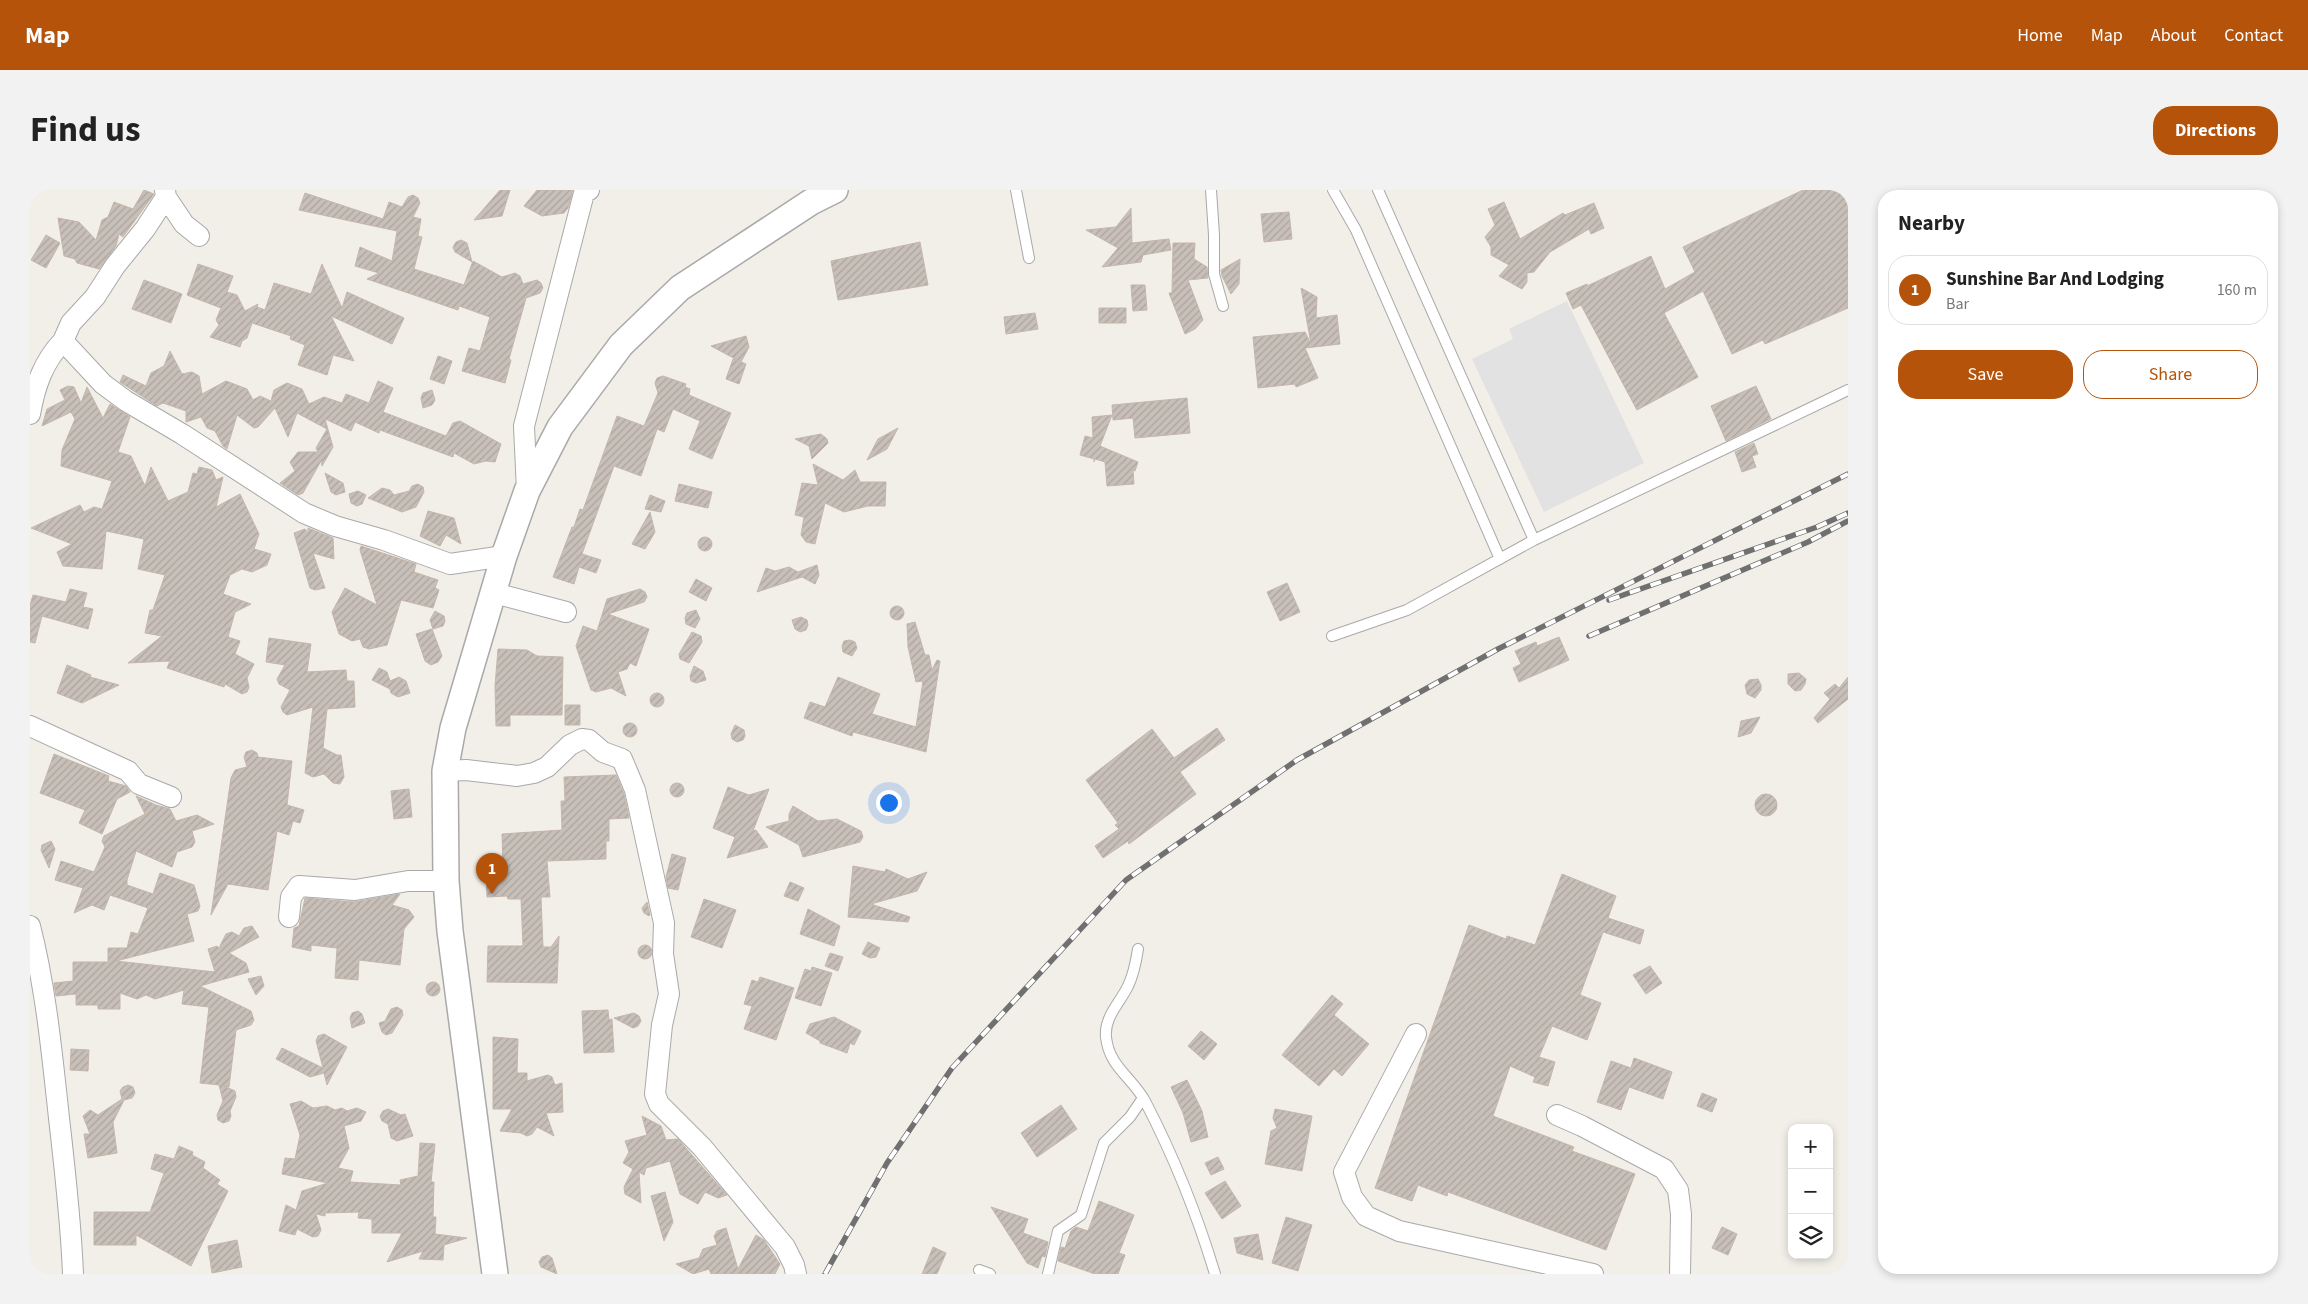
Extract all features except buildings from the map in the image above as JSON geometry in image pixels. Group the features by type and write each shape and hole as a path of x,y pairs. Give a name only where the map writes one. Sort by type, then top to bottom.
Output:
{"street":[{"path":"527,491 524,426 584,193 589,190"},
{"path":"495,1274 468,1073 446,882 445,771 453,728 504,556 527,491 560,427 621,345 680,288 805,196 835,190"},
{"path":"30,414 39,376 46,362 64,341 71,323 95,297 115,266 145,229 166,194 184,224 198,236"},
{"path":"64,341 103,384 126,401 182,434 304,513 335,526 384,540 450,564 504,556"},
{"path":"494,593 566,612"},
{"path":"30,726 128,771 139,784 171,798"},
{"path":"445,771 466,770 518,776 534,773 547,767 570,745 582,739 589,740 603,752 622,759 635,790 664,923 663,954 669,994 662,1025 655,1094 659,1104 702,1147 784,1247 794,1265 796,1274"},
{"path":"289,917 291,897 299,886 355,890 408,881 446,882"},
{"path":"30,926 39,960 39,1027 72,1238 73,1274"},
{"path":"1416,1034 1344,1172 1352,1197 1366,1216 1399,1231 1593,1274"},
{"path":"1557,1115 1664,1169 1678,1190 1681,1214 1680,1274"}],"lane":[{"path":"1016,190 1029,258"},
{"path":"1211,190 1214,274 1223,306"},
{"path":"1332,190 1356,230 1500,559"},
{"path":"1378,190 1534,540"},
{"path":"1332,636 1407,610 1534,540 1848,390"},
{"path":"1138,949 1136,967 1128,986 1106,1023 1109,1055 1118,1069 1143,1098 1175,1162 1200,1225 1215,1274"},
{"path":"1048,1274 1058,1232 1081,1215 1087,1190 1104,1143 1130,1117 1143,1098"},
{"path":"980,1270 990,1274"}],"shaded area":[{"path":"1567,301 1644,463 1544,512 1472,359 1513,339 1509,329"}],"railway":[{"path":"825,1274 887,1163 952,1068 1126,880 1297,760 1498,649 1848,474"},
{"path":"1609,600 1817,527 1848,513"},
{"path":"1589,636 1808,542 1848,521"}],"place":[{"name":"Sunshine Bar And Lodging","path":"492,894"}]}
